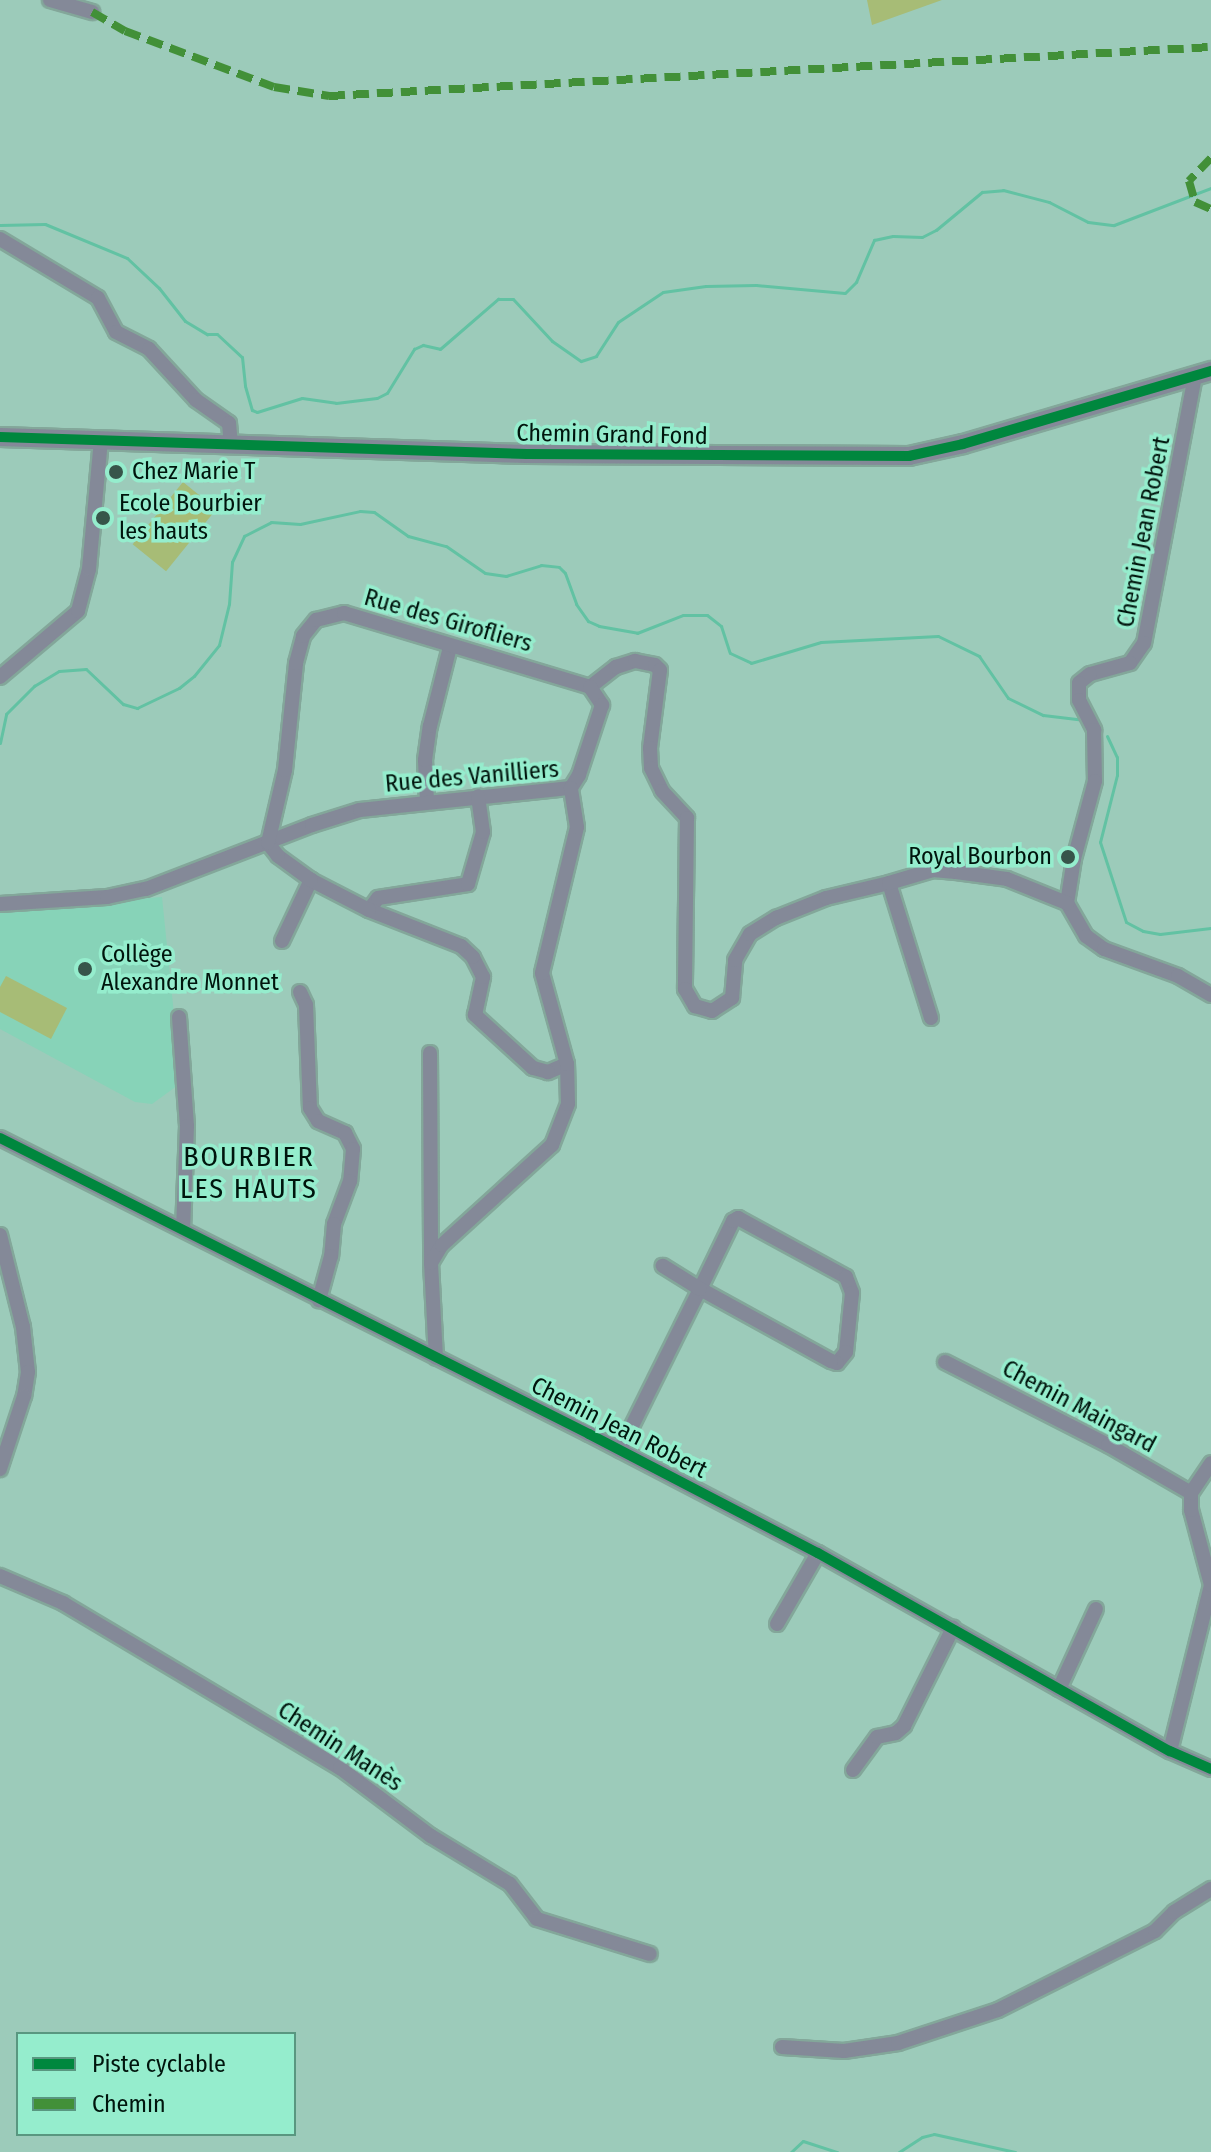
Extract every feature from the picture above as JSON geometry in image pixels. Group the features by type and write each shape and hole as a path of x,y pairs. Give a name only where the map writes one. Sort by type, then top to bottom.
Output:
{"street":[{"path":"50,0 92,12"},
{"path":"0,239 98,298 116,332 149,349 196,400 229,423 231,445"},
{"name":"Chemin Grand Fond","path":"0,437 675,457 909,456 963,444 1203,373"},
{"name":"Chemin Jean Robert","path":"1067,903 1074,859 1095,781 1094,730 1079,700 1079,683 1090,674 1130,663 1144,643 1203,373"},
{"path":"0,677 78,611 89,569 101,440"},
{"name":"Rue des Girofliers","path":"268,843 289,740 298,649 316,620 344,613 590,687"},
{"path":"427,801 428,737 450,647"},
{"path":"571,788 579,775 602,705 590,687 616,667 635,661 655,665 660,670 650,748 651,768 662,791 687,818 685,989 695,1006 712,1011 732,998 735,960 750,934 776,918 826,898 933,870 1007,879 1067,903 1086,936 1104,949 1178,976 1211,995"},
{"name":"Rue des Vanilliers","path":"0,904 107,897 146,889 360,810 571,788 577,827 542,973 567,1064 568,1104 552,1145 442,1245 431,1263"},
{"path":"369,910 378,898 468,884 483,832 478,796"},
{"path":"268,843 278,856 311,880 369,910 461,946 473,957 483,977 475,1015 533,1068 548,1072 567,1064"},
{"path":"282,941 311,880"},
{"path":"889,883 931,1018"},
{"path":"300,992 306,1005 310,1108 318,1121 345,1133 353,1149 350,1181 334,1224 331,1256 319,1300"},
{"path":"179,1017 187,1126 183,1229"},
{"path":"430,1053 431,1263 436,1358"},
{"name":"Chemin Jean Robert","path":"0,1138 818,1553 1170,1751 1211,1769"},
{"path":"620,1450 700,1289 733,1221 746,1220 846,1277 852,1293 844,1359 837,1363 831,1361 700,1289 663,1266"},
{"path":"0,1235 23,1327 28,1372 24,1396 0,1469"},
{"name":"Chemin Maingard","path":"945,1362 1108,1445 1191,1493"},
{"path":"1170,1751 1205,1642 1211,1585 1191,1510 1191,1493 1211,1463"},
{"path":"777,1624 818,1553"},
{"name":"Chemin Manès","path":"0,1576 63,1603 340,1768 431,1836 510,1884 537,1919 650,1954"},
{"path":"1059,1689 1096,1609"},
{"path":"853,1770 877,1737 896,1733 904,1726 953,1628"},
{"path":"782,2047 844,2051 898,2043 998,2010 1155,1931 1174,1912 1211,1889"}],"shaded area":[{"path":"867,0 942,0 872,25"},
{"path":"183,482 216,509 166,571 133,544"},
{"name":"Collège Alexandre Monnet","path":"162,897 181,1083 152,1104 135,1102 0,1029 0,910"},
{"path":"6,976 67,1008 51,1039 0,1012 0,987"}],"waterway":[{"path":"0,225 45,224 127,258 159,288 185,321 207,334 217,334 242,357 245,386 252,410 257,412 302,398 336,403 377,398 387,393 414,349 423,345 440,349 498,299 513,299 552,341 581,361 596,356 618,322 663,292 706,286 756,285 845,293 856,282 874,240 893,236 922,237 936,230 982,192 1003,190 1049,202 1088,222 1114,225 1211,188"},
{"path":"0,743 6,714 34,686 59,671 86,669 123,704 137,708 179,688 194,676 219,645 229,604 232,562 244,536 271,522 300,524 360,511 374,512 408,536 446,546 485,573 506,576 541,565 559,567 565,573 576,604 588,621 599,626 637,633 683,615 707,615 721,626 730,653 751,663 821,642 938,636 979,656 1008,698 1043,715 1085,720"},
{"path":"1107,736 1117,757 1117,775 1100,842 1126,922 1143,931 1160,934 1211,928"},
{"path":"899,2152 922,2137 934,2134 1015,2152"},
{"path":"791,2152 803,2141 837,2152"}],"marked path":[{"path":"92,12 125,31 274,87 329,96 1211,47"},
{"path":"1211,158 1189,181 1195,202 1211,209"}],"cycle path":[{"path":"0,437 527,454 909,456 963,444 1211,371"},
{"path":"0,1138 589,1434 818,1553 1170,1751 1211,1769"}],"place":[{"name":"Chez Marie T","path":"116,472"},
{"name":"Ecole Bourbier les hauts","path":"103,518"},
{"name":"Royal Bourbon","path":"1068,857"},
{"name":"Collège Alexandre Monnet","path":"85,969"}],"district":[{"name":"BOURBIER LES HAUTS","path":"249,1173"}]}
